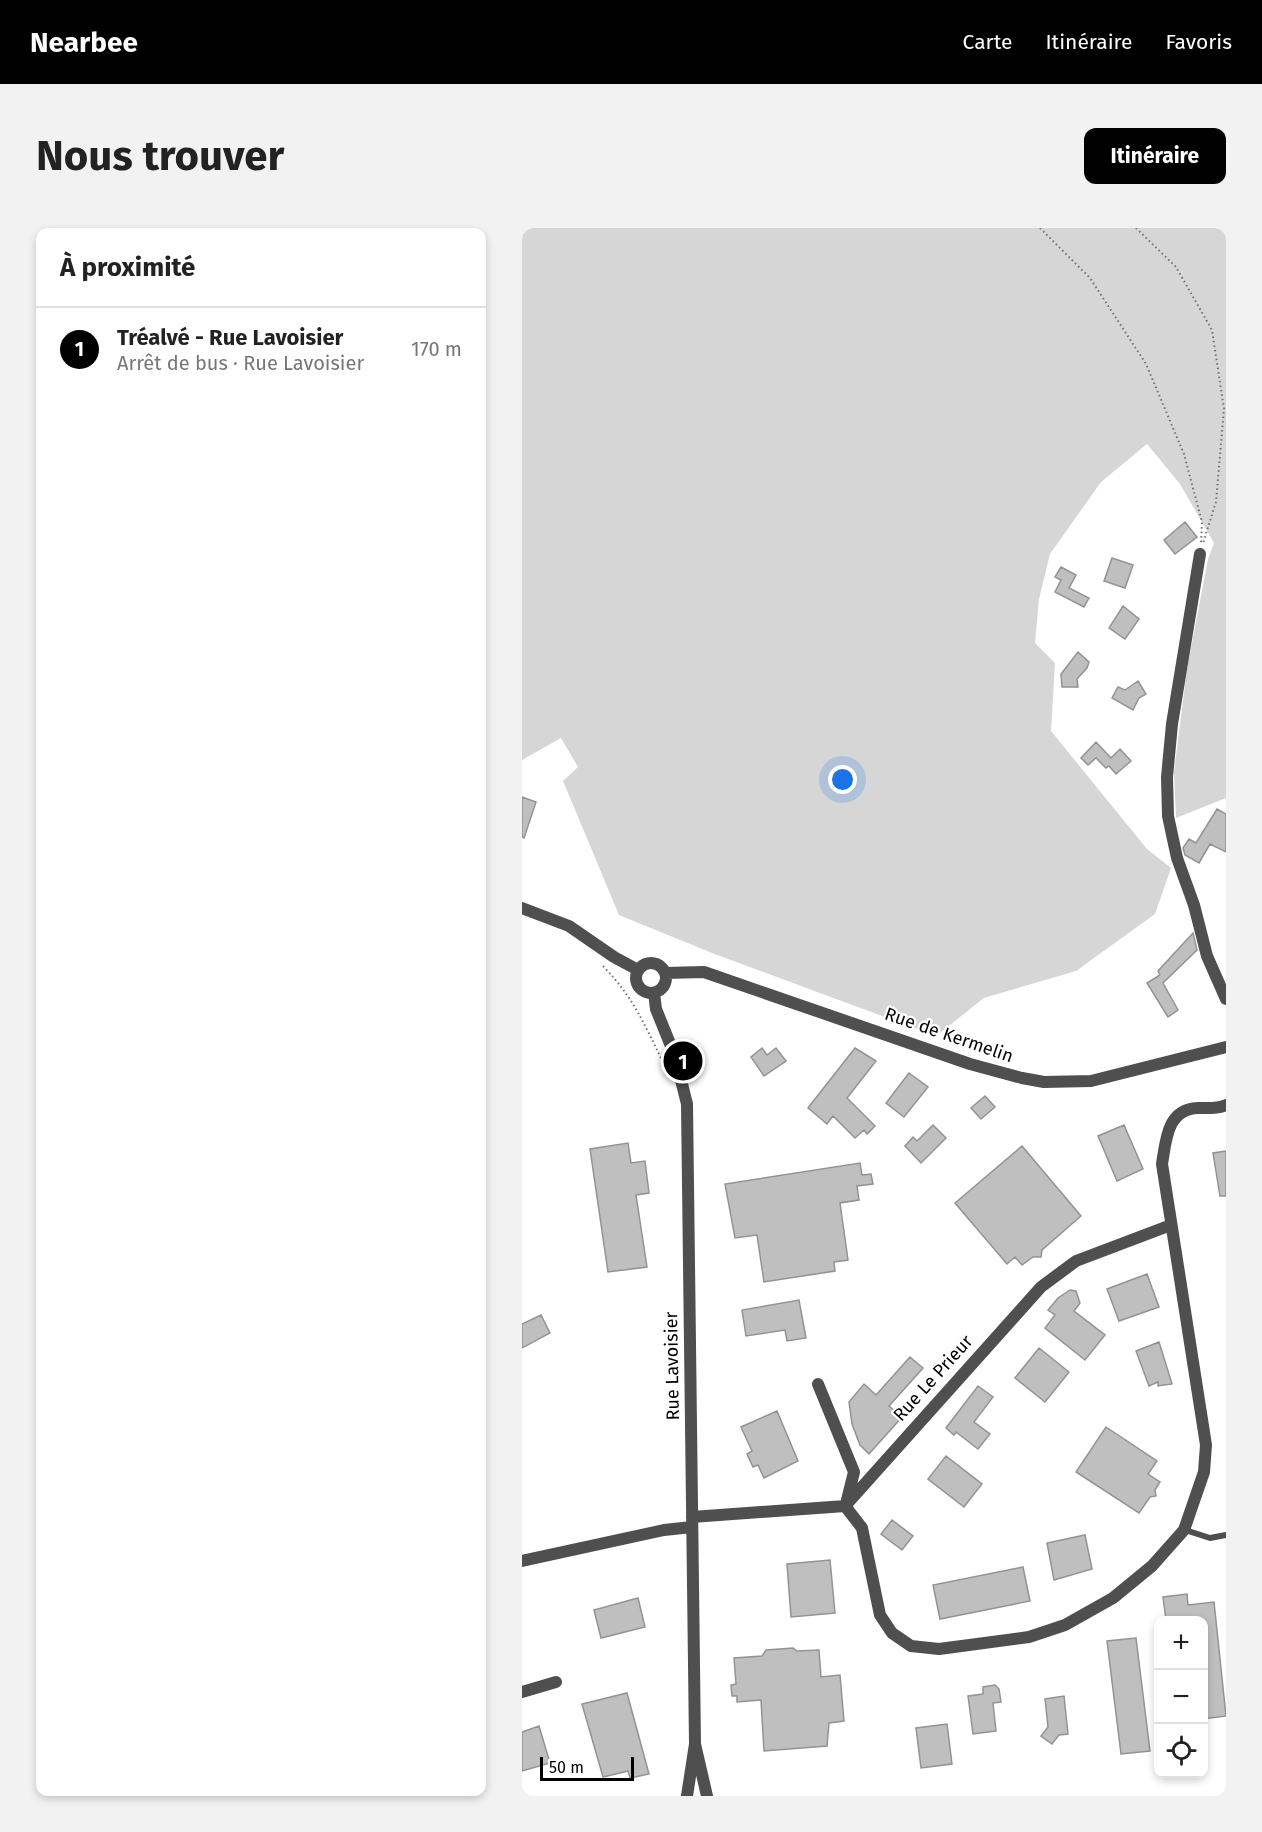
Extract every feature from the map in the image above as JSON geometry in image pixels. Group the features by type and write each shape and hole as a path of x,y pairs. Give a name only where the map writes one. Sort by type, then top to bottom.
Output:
{"street":[{"path":"1200,554 1172,724 1167,777 1168,816 1177,858 1194,905 1207,956 1226,999"},
{"path":"522,908 569,926 614,957 638,970"},
{"path":"651,963 661,967 664,973 663,987 654,993 639,987 636,979 638,970 651,963"},
{"name":"Rue de Kermelin","path":"664,973 704,972 970,1064 1044,1082 1091,1081 1226,1047"},
{"name":"Rue Lavoisier","path":"654,993 656,1009 677,1063 687,1104 695,1744 687,1796"},
{"path":"845,1506 862,1528 880,1615 892,1634 911,1646 939,1649 1029,1637 1065,1625 1113,1598 1152,1566 1184,1530 1204,1472 1206,1445 1162,1164 1167,1132 1173,1120 1183,1111 1226,1105"},
{"name":"Rue Le Prieur","path":"845,1506 1041,1287 1076,1261 1171,1225"},
{"path":"818,1384 854,1473 845,1506"},
{"path":"522,1561 692,1522 845,1506"},
{"path":"522,1692 556,1682"},
{"name":"Rue Lavoisier","path":"695,1744 707,1796"}],"lane":[{"path":"1184,1530 1210,1538 1226,1535"}],"path":[{"path":"1040,228 1090,278 1146,364 1184,454 1202,522 1200,554"},
{"path":"1136,228 1176,267 1212,330 1224,409 1216,502 1200,554"},
{"path":"601,963 621,984 641,1014 662,1061 667,1065 677,1063"}],"shaded area":[{"path":"522,228 1226,228 1226,798 1176,818 1174,772 1187,669 1208,559 1214,543 1180,484 1147,444 1101,482 1050,554 1039,599 1035,643 1055,663 1051,731 1147,849 1171,868 1155,914 1076,971 984,998 936,1036 712,953 619,915 563,781 578,767 561,738 522,760"}],"building":[{"path":"1185,522 1197,537 1175,554 1164,540"},
{"path":"1112,558 1133,565 1125,588 1104,581"},
{"path":"1061,567 1076,575 1069,588 1089,598 1084,607 1055,592 1061,580 1055,577"},
{"path":"1123,606 1139,619 1125,639 1109,628"},
{"path":"1078,652 1089,662 1087,668 1077,679 1078,687 1062,687 1061,674"},
{"path":"1138,681 1146,694 1139,698 1133,710 1112,698 1118,687 1125,690"},
{"path":"1096,742 1111,758 1120,749 1131,761 1116,774 1109,766 1106,768 1096,758 1088,765 1081,758"},
{"path":"522,797 536,802 524,838 522,837"},
{"path":"1217,809 1226,814 1226,852 1210,844 1199,863 1185,855 1183,848 1189,839 1196,843"},
{"path":"1193,933 1197,950 1163,983 1178,1010 1168,1017 1147,983 1160,975 1158,971"},
{"path":"762,1048 767,1055 776,1048 786,1061 764,1076 751,1057"},
{"path":"855,1048 876,1061 847,1098 875,1126 867,1134 864,1130 855,1138 833,1116 827,1124 808,1108"},
{"path":"909,1073 928,1087 904,1117 886,1103"},
{"path":"985,1096 995,1107 981,1119 971,1108"},
{"path":"933,1125 946,1138 921,1163 905,1146 913,1137 917,1141"},
{"path":"1124,1125 1143,1169 1117,1181 1098,1136"},
{"path":"628,1143 631,1163 645,1161 649,1193 636,1195 647,1267 608,1272 590,1149"},
{"path":"1022,1146 1081,1216 1042,1250 1041,1257 1033,1257 1022,1265 1015,1257 1007,1264 955,1203"},
{"path":"1226,1151 1226,1196 1220,1196 1213,1153"},
{"path":"860,1163 862,1175 871,1174 873,1184 857,1186 859,1200 840,1203 848,1260 834,1262 835,1271 764,1282 757,1235 735,1238 725,1184"},
{"path":"1147,1274 1159,1307 1119,1321 1107,1289"},
{"path":"1070,1290 1076,1291 1080,1303 1074,1311 1105,1335 1085,1360 1045,1328 1055,1315 1048,1310 1058,1298"},
{"path":"799,1300 806,1338 787,1341 785,1330 746,1336 742,1310"},
{"path":"541,1315 550,1333 522,1348 522,1324"},
{"path":"1159,1342 1172,1384 1158,1386 1158,1382 1149,1386 1136,1351"},
{"path":"1039,1348 1069,1372 1045,1402 1015,1378"},
{"path":"910,1357 923,1368 889,1406 902,1417 869,1454 860,1445 852,1424 849,1402 864,1384 876,1395"},
{"path":"978,1386 993,1397 974,1422 990,1434 978,1449 956,1432 954,1435 946,1428"},
{"path":"777,1411 798,1461 764,1478 758,1465 753,1467 747,1454 752,1451 741,1427"},
{"path":"1106,1427 1157,1461 1148,1474 1160,1482 1155,1490 1156,1496 1150,1497 1139,1513 1076,1472"},
{"path":"946,1456 982,1484 964,1507 928,1479"},
{"path":"892,1520 913,1536 902,1550 881,1534"},
{"path":"1085,1535 1092,1569 1054,1580 1047,1543"},
{"path":"830,1560 835,1613 791,1617 787,1564"},
{"path":"1023,1567 1030,1601 940,1619 933,1585"},
{"path":"1187,1594 1188,1605 1214,1602 1226,1716 1208,1718 1208,1616 1165,1616 1163,1597"},
{"path":"638,1598 645,1627 601,1638 594,1610"},
{"path":"1136,1638 1150,1751 1121,1754 1107,1641"},
{"path":"793,1648 797,1651 819,1650 821,1677 840,1675 844,1721 829,1723 827,1746 764,1751 761,1700 737,1702 737,1696 732,1696 731,1685 736,1684 734,1658 762,1656 766,1650"},
{"path":"995,1685 999,1689 1001,1702 993,1703 996,1731 973,1734 968,1696 983,1694 983,1687"},
{"path":"627,1693 649,1774 630,1778 628,1771 603,1777 582,1704"},
{"path":"1064,1696 1068,1734 1059,1735 1052,1744 1041,1736 1048,1727 1045,1699"},
{"path":"947,1724 952,1764 921,1768 916,1728"},
{"path":"539,1726 550,1763 522,1771 522,1732"}],"place":[{"name":"Tréalvé - Rue Lavoisier","path":"683,1061"}]}
